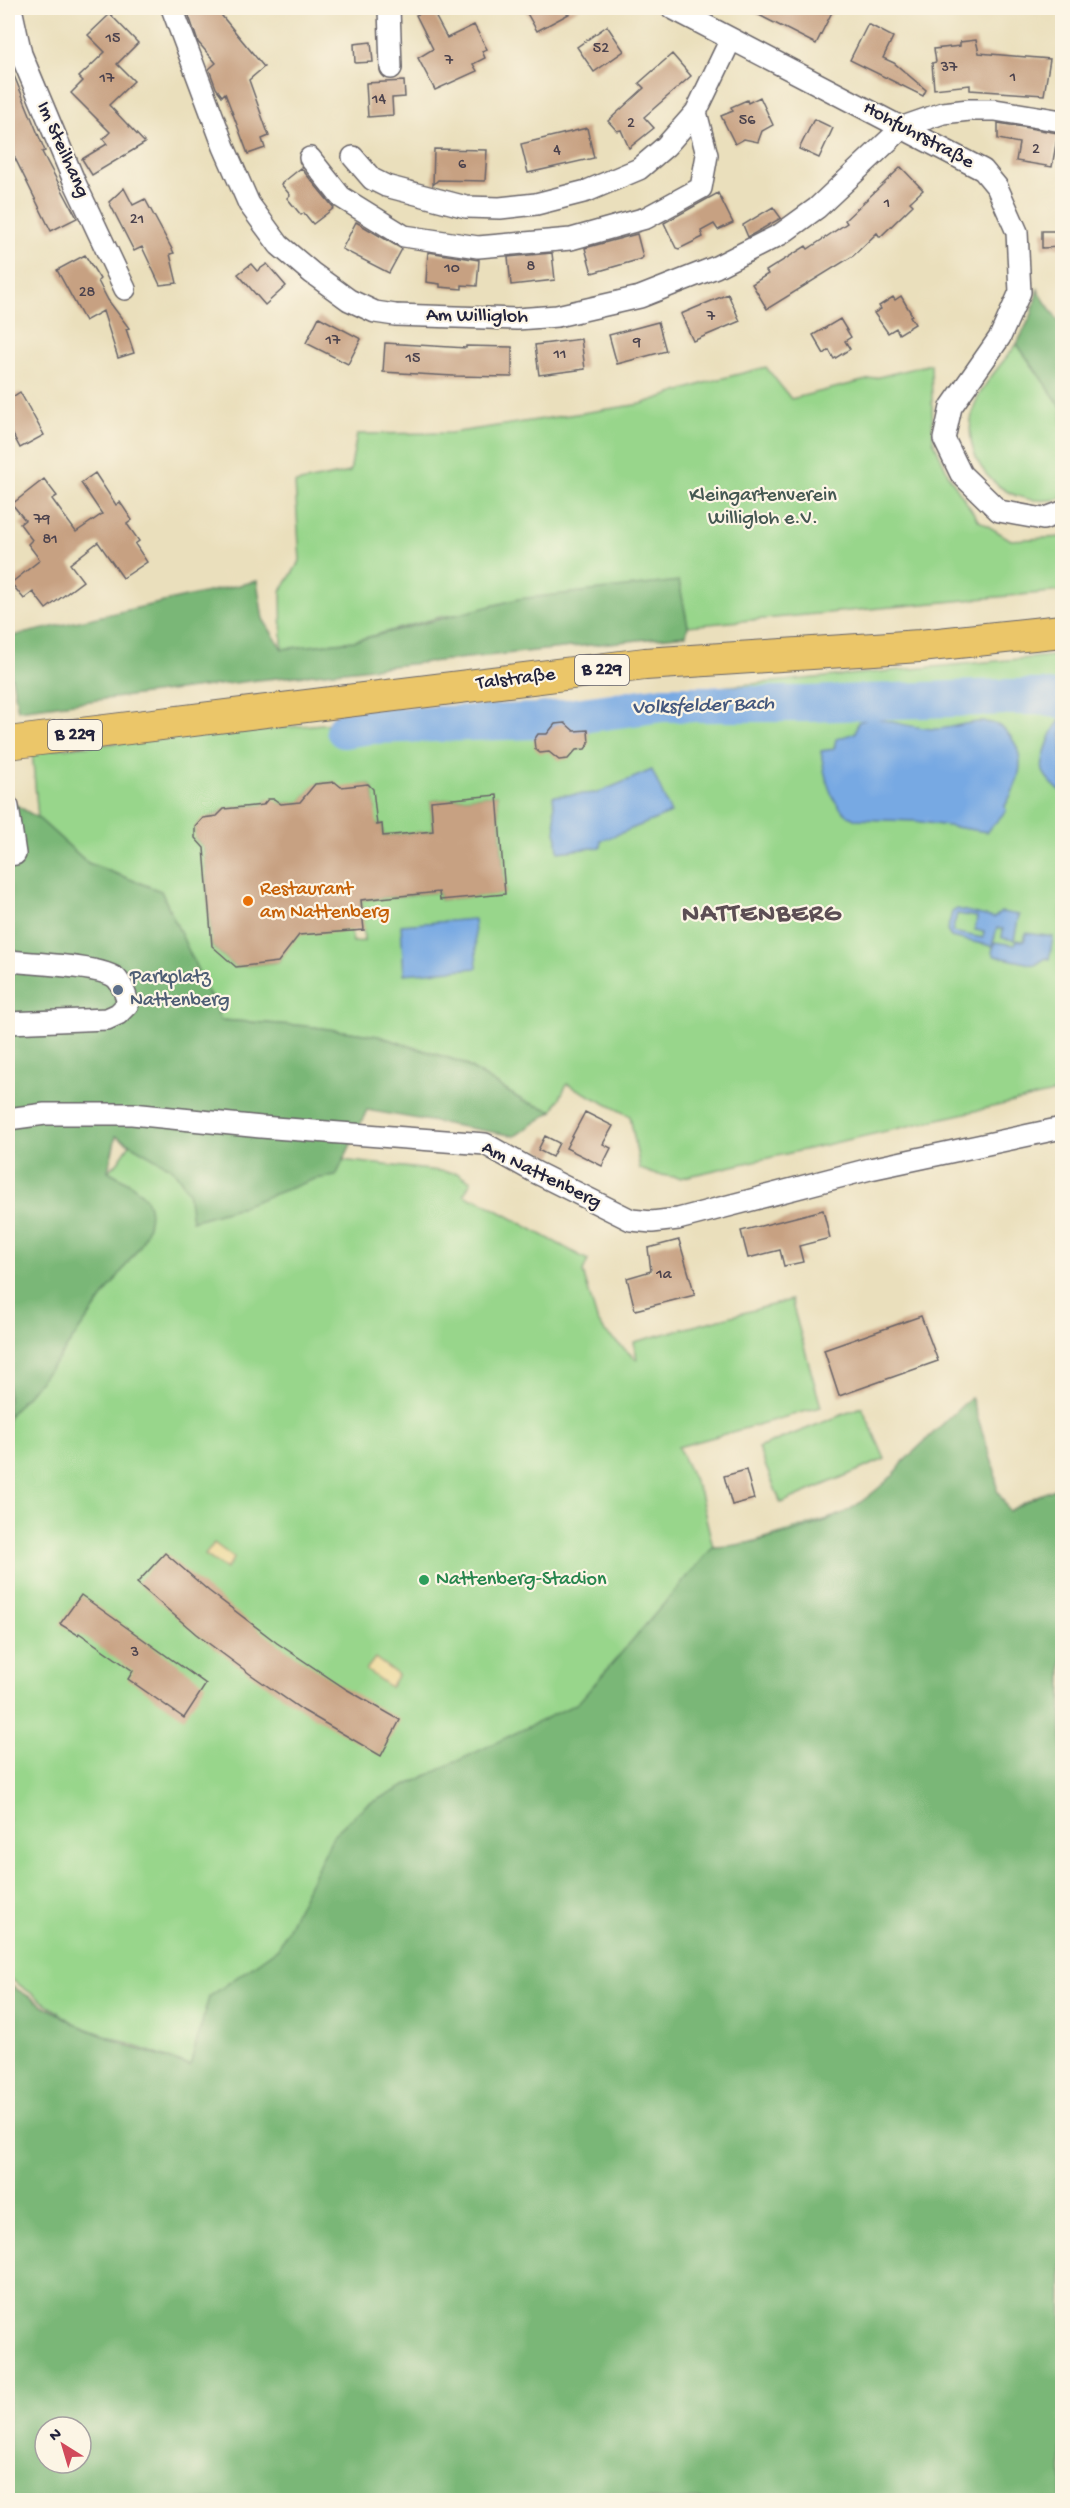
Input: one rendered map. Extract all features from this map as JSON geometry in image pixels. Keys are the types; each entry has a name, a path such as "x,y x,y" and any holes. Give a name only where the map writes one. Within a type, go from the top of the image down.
{"main road":[{"name":"Talstraße","path":"8,743 645,664 920,646 1062,631"}],"street":[{"name":"Im Steilhang","path":"11,8 21,54 75,183 124,289"},
{"name":"Am Willigloh","path":"172,8 224,147 249,204 279,245 349,300 375,312 426,317 517,319 557,316 640,297 716,267 781,234 817,208 903,127"},
{"path":"389,8 392,68"},
{"name":"Hohfuhrstraße","path":"672,8 983,170 996,187 1017,232 1020,292 1000,337 951,407 944,439 961,474 999,511 1044,519 1062,512"},
{"path":"353,157 372,179 419,196 466,207 500,208 536,204 587,191 639,169 666,146 696,112 731,39"},
{"path":"903,127 943,113 969,110 995,110 1062,122"},
{"path":"309,158 341,197 404,236 478,248 571,239 646,218 701,188 707,155 696,112"},
{"path":"8,807 15,854 8,855"},
{"path":"8,961 100,970 116,978 125,992 128,1004 118,1014 107,1018 8,1023"},
{"name":"Am Nattenberg","path":"8,1119 45,1114 132,1114 261,1127 486,1143 535,1172 631,1220 652,1222 678,1219 870,1169 1062,1128"}],"green space":[{"path":"1038,288 1039,293 1062,326 1062,408 1017,344 1032,314"},
{"path":"1017,344 1062,408 1062,498 1042,500 1023,498 1006,491 980,466 973,449 970,430 976,401 986,384"},
{"name":"Kleingartenverein Willigloh e.V.","path":"931,364 933,440 949,476 978,520 1011,540 1062,537 1062,591 688,626 679,582 440,617 354,641 282,649 281,591 300,561 295,483 350,472 357,434 451,433 641,404 708,382 766,367 791,399"},
{"path":"257,581 263,619 282,649 354,641 518,599 679,581 688,626 686,635 258,680 18,710 8,658 8,637"},
{"path":"1062,655 1062,1091 680,1178 654,1174 640,1169 630,1116 567,1084 553,1111 523,1101 461,1062 378,1036 307,1026 220,1020 161,891 88,863 38,818 32,751","holes":["335,782 341,799 360,785 369,784 373,789 375,810 335,828 382,824 383,836 433,831 431,801 497,795 505,893 440,900 439,892 361,900 364,941 353,942 349,920 297,935 278,962 236,967 212,946 204,848 195,838 195,828 206,818 224,809 264,805 268,799 279,804 300,802 316,784"]},
{"path":"8,800 38,818 88,863 161,891 221,1020 307,1026 378,1036 461,1062 523,1101 553,1111 515,1136 367,1110 336,1176 315,1179 237,1208 192,1221 188,1191 173,1169 116,1136 108,1171 132,1186 146,1200 149,1219 146,1231 140,1246 57,1361 8,1417"},
{"name":"Nattenberg-Stadion","path":"135,1137 457,1173 471,1181 464,1195 474,1200 475,1198 588,1260 583,1272 597,1320 605,1332 637,1360 634,1342 791,1300 821,1407 678,1447 700,1493 713,1547 735,1547 840,1515 190,2066 77,2025 8,1977 8,1303"},
{"path":"971,1397 995,1471 997,1490 1009,1511 1062,1486 1062,2500 8,2500 8,1984 77,2025 131,2047 190,2066 209,1997 278,1948 334,1834 366,1805 578,1703 713,1547 742,1544 777,1536 839,1515 874,1492"},
{"path":"862,1407 885,1459 781,1503 758,1448"}],"sand":[{"path":"214,1543 234,1558 226,1569 205,1555"},
{"path":"375,1658 398,1675 390,1687 366,1670"}],"water":[{"path":"866,716 931,729 980,722 1002,728 1016,746 1020,763 1017,781 1005,806 1006,811 987,832 915,821 854,819 846,814 839,807 830,790 821,751 834,749 836,739 855,733 858,722 865,720"},
{"path":"1062,719 1062,793 1046,777 1043,766 1045,751 1051,735"},
{"path":"652,770 671,813 601,841 601,847 558,852 553,796 597,793"},
{"path":"957,909 994,918 1001,912 1019,915 1014,940 1002,938 1003,929 997,928 992,946 951,937 947,931 952,912","holes":["957,914 977,917 975,930 984,931 983,938 952,932"]},
{"path":"474,919 477,968 404,974 401,925"},
{"path":"1026,933 1053,937 1049,959 1046,958 1035,965 995,956 992,952 995,942 1014,945 1016,940 1024,941"}],"building":[{"path":"195,8 232,8 222,16 264,67 249,80 269,136 262,139 265,148 248,154 225,93 222,96 216,88 209,69 216,63 198,42 188,13"},
{"path":"431,8 447,38 474,25 487,49 482,51 485,58 473,64 477,71 435,90 418,58 433,49 416,15"},
{"path":"524,8 580,8 537,31"},
{"path":"745,8 834,8 816,44"},
{"path":"110,14 138,43 117,64 134,81 109,105 145,143 92,175 82,159 107,144 103,139 110,132 71,93 83,81 79,77 105,52 88,35"},
{"path":"868,24 893,37 883,58 894,63 926,90 923,96 850,60"},
{"path":"607,26 624,51 594,72 577,47"},
{"path":"976,40 979,53 1050,59 1044,95 970,90 970,85 934,89 932,63 936,62 934,49 960,46 960,42"},
{"path":"371,42 373,62 355,63 354,44"},
{"path":"672,54 691,76 644,117 654,128 629,148 621,130 617,131 608,121 644,88 639,83"},
{"path":"8,61 45,151 42,152 77,218 51,231 8,144"},
{"path":"404,81 405,97 392,98 393,115 368,117 366,83"},
{"path":"760,97 773,125 762,131 758,142 744,139 735,144 721,116 733,111 731,107"},
{"path":"814,119 833,128 819,158 799,149"},
{"path":"998,123 1058,133 1052,167 1016,161 1019,143 998,139"},
{"path":"587,128 594,158 528,173 521,144"},
{"path":"434,149 487,150 485,181 438,180 433,185"},
{"path":"901,167 923,190 910,202 913,205 880,237 877,233 853,256 767,309 752,284 768,274 766,271 806,246 808,249 847,223 845,220"},
{"path":"301,168 334,208 313,224 304,213 301,215 287,198 290,195 281,184"},
{"path":"124,188 133,205 145,199 174,253 170,254 177,283 160,285 142,247 134,251 109,202"},
{"path":"718,193 733,223 718,230 714,224 701,231 703,237 679,249 676,248 664,223"},
{"path":"773,207 781,218 748,237 743,225"},
{"path":"356,222 402,249 389,273 342,249"},
{"path":"1042,231 1062,231 1062,247 1042,248"},
{"path":"637,234 643,257 641,259 592,273 585,248"},
{"path":"428,252 479,260 477,286 462,285 462,289 440,287 440,284 426,282"},
{"path":"552,253 555,280 511,285 508,257"},
{"path":"85,255 100,279 98,281 108,300 129,328 126,329 134,353 118,358 103,311 85,321 57,270"},
{"path":"251,264 257,271 267,264 286,286 265,305 238,274"},
{"path":"728,294 740,321 693,341 681,314"},
{"path":"901,296 915,324 899,334 896,328 888,333 874,313 881,309 879,306 893,297 895,300"},
{"path":"319,317 361,339 348,364 306,343"},
{"path":"840,319 851,337 845,341 850,349 834,359 829,350 824,354 813,335"},
{"path":"658,322 666,351 617,364 609,335"},
{"path":"581,339 585,369 539,375 535,345"},
{"path":"385,343 466,348 466,346 512,347 512,377 383,372"},
{"path":"20,392 44,435 20,448 8,425 8,400"},
{"path":"95,473 116,505 120,502 132,520 127,524 139,541 135,544 147,562 123,578 98,542 70,564 83,581 46,609 33,592 24,599 11,583 40,560 28,544 32,540 20,524 25,520 12,504 44,479 57,496 52,499 76,532 102,514 81,483"},
{"path":"565,723 574,731 588,730 589,744 585,749 576,750 568,759 559,760 549,752 540,753 535,749 534,740 538,734 547,734 555,724"},
{"path":"335,782 341,787 368,784 373,789 377,825 382,824 383,836 433,831 431,801 497,795 505,894 440,900 439,892 361,900 364,930 299,935 278,962 236,967 212,946 204,848 195,838 195,827 203,818 217,816 224,809 263,805 268,799 274,799 281,804 300,802 315,784"},
{"path":"585,1112 613,1126 603,1144 611,1148 602,1166 566,1148"},
{"path":"545,1136 559,1143 552,1157 538,1150"},
{"path":"823,1210 830,1238 799,1246 803,1262 784,1266 780,1250 748,1258 741,1231"},
{"path":"679,1240 695,1295 635,1310 627,1278 651,1271 648,1248"},
{"path":"921,1316 938,1361 839,1396 824,1350"},
{"path":"746,1470 754,1499 732,1505 724,1476"},
{"path":"165,1553 209,1591 277,1643 346,1689 400,1720 381,1756 304,1711 250,1674 196,1634 137,1583"},
{"path":"81,1595 206,1684 184,1718 128,1679 133,1671 79,1633 78,1635 60,1624"}],"waterway":[{"name":"Volksfelder Bach","path":"344,730 370,726 538,721 663,704 808,704 1008,697 1042,697 1062,701"}],"place":[{"name":"Restaurant am Nattenberg","path":"248,901"},
{"name":"Parkplatz Nattenberg","path":"118,990"},
{"name":"Nattenberg-Stadion","path":"424,1580"}],"district":[{"name":"NATTENBERG","path":"762,915"}]}
